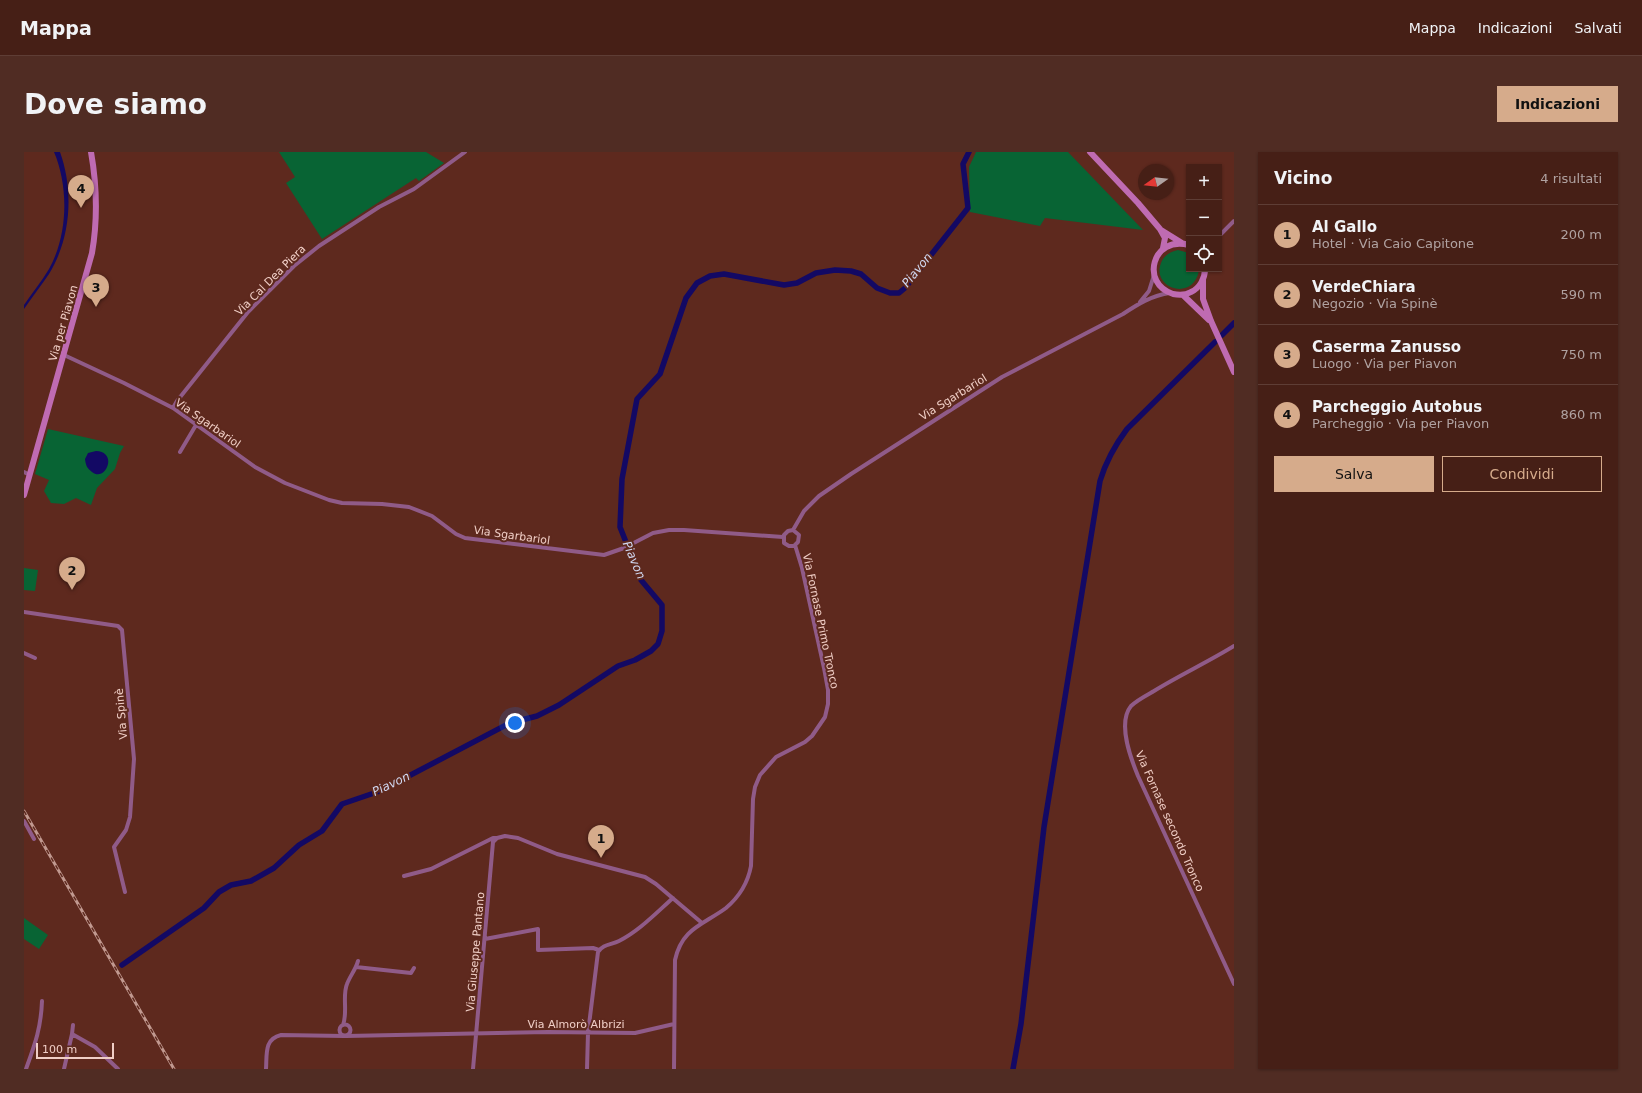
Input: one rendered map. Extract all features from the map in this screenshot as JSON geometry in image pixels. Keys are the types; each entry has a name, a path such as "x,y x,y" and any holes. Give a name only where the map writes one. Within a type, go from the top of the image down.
{"main road":[{"name":"Via per Piavon","path":"24,495 27,474 64,355 91,259 95,234 96,190 91,152"},
{"path":"1090,152 1138,203 1160,229 1165,238 1163,248 1155,261 1154,275 1157,283 1169,293 1183,294 1195,289 1203,280"},
{"path":"1160,229 1182,243"},
{"path":"1163,248 1176,243 1186,244"},
{"path":"1204,272 1202,299 1234,372"},
{"path":"1183,294 1211,321"}],"street":[{"name":"Via Cal Dea Piera","path":"173,408 248,312 294,266 336,234 379,207 414,189 465,152"},
{"path":"1222,232 1234,221"},
{"name":"Via Sgarbariol","path":"1140,302 1149,291 1154,275"},
{"name":"Via Sgarbariol","path":"64,355 173,408 255,467 274,478 329,500 348,504 382,504 409,507 432,516 456,534 465,538 597,555 613,553 652,532 669,530 783,537 786,532 792,530 804,512 819,496 996,381 1123,314 1140,302 1156,295 1169,293"},
{"path":"180,452 196,425"},
{"path":"783,537 786,545 795,545 799,538 796,532 792,530"},
{"name":"Via Fornase Primo Tronco","path":"674,1069 675,960 677,950 684,937 702,922 726,908 744,886 749,876 751,866 753,799 755,787 760,776 776,757 805,742 812,736 825,717 828,704 828,690 802,568 795,545"},
{"name":"Via Spinè","path":"24,612 118,626 122,630 134,759 130,817 126,830 114,847 125,892"},
{"name":"Via Fornase secondo Tronco","path":"1234,646 1182,673 1131,706 1127,716 1125,731 1128,749 1138,776 1234,984"},
{"path":"24,653 35,658"},
{"path":"24,821 34,839"},
{"path":"404,876 431,870 491,838 505,836 518,838 557,854 637,874 656,884 702,922"},
{"name":"Via Giuseppe Pantano","path":"473,1069 493,842 497,838"},
{"path":"587,1069 588,1033 597,955 599,950 604,945 619,941 633,932 673,898"},
{"path":"485,939 538,929 538,950 593,948 599,950"},
{"path":"332,1035 340,1031 340,1027 343,1025 345,1017 347,984 358,960"},
{"path":"356,967 411,973 414,968"},
{"path":"26,1069 36,1045 41,1018 42,1001"},
{"path":"340,1031 345,1036 350,1032 345,1017"},
{"name":"Via Almorò Albrizi","path":"266,1069 268,1042 274,1037 281,1035 345,1036 548,1032 635,1033 674,1024"},
{"path":"64,1069 73,1025"},
{"path":"343,1025 356,1034 361,1035"},
{"path":"72,1034 95,1047 118,1069"}],"green space":[{"path":"279,152 426,152 444,163 419,181 416,178 322,239 286,183 295,177"},
{"path":"976,152 1068,152 1143,230 1045,218 1040,226 970,212 969,167"},
{"path":"1178,250 1186,252 1186,272 1198,272 1196,280 1190,286 1182,289 1174,288 1167,285 1162,280 1160,272 1161,263 1170,253"},
{"path":"48,429 124,446 115,469 97,488 91,505 76,498 64,504 51,503 44,491 49,480 35,474"},
{"path":"24,568 38,570 35,591 24,590"},
{"path":"24,918 48,935 39,949 24,939"}],"shaded area":[{"path":"54,152 60,152 67,182 68,214 66,230 62,245 49,274 24,309 24,305 49,269 60,241 63,226 64,195 59,166"},
{"path":"96,451 107,456 108,466 101,474 92,472 86,465 85,459 88,453"}],"waterway":[{"name":"Piavon","path":"122,965 204,908 219,892 231,885 251,881 274,868 299,845 322,831 342,804 380,791 510,723 537,716 559,705 618,666 635,660 651,651 658,644 662,631 662,605 641,580 620,527 622,479 637,399 660,374 686,298 697,283 710,276 724,274 784,285 797,283 816,273 835,270 851,271 861,274 877,288 890,293 899,293 905,288 968,208 963,164 969,152"},
{"path":"1222,335 1234,323"},
{"path":"1013,1069 1021,1024 1044,827 1100,481 1111,454 1127,429 1215,342"}],"railway":[{"path":"24,811 174,1069"}],"place":[{"name":"Parcheggio Autobus","path":"81,208"},
{"name":"Caserma Zanusso","path":"96,307"},
{"name":"VerdeChiara","path":"72,590"},
{"name":"Al Gallo","path":"601,858"}]}
